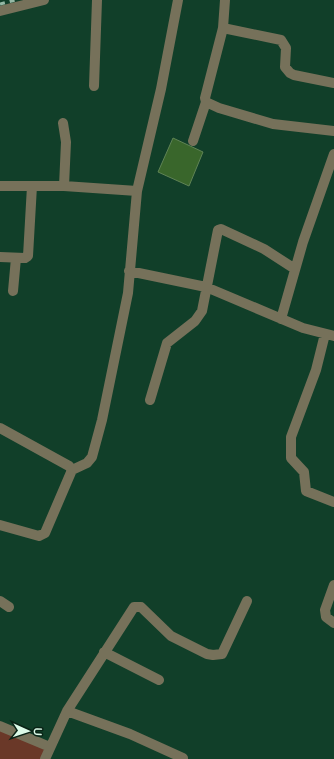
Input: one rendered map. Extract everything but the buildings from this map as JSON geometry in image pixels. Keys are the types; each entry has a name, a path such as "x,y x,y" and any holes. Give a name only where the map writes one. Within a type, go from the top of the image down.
{"street":[{"path":"0,11 44,0"},
{"path":"94,86 97,0"},
{"path":"0,525 39,536 45,533 72,470 87,463 92,457 102,420 128,293 137,191 178,0"},
{"path":"193,141 206,102 205,98 223,28 225,0"},
{"path":"223,28 281,40 286,48 285,67 290,73 334,83"},
{"path":"206,102 219,108 273,124 334,131"},
{"path":"64,122 66,142 64,186"},
{"path":"281,319 295,269 334,154"},
{"path":"0,186 64,186 137,191"},
{"path":"0,257 25,258 30,252 32,186"},
{"path":"150,400 165,347 170,340 199,316 216,233 221,229 264,249 295,269"},
{"path":"13,291 16,258"},
{"path":"129,271 206,287 303,328 330,335 291,437 290,449 291,458 304,472 306,491 334,502"},
{"path":"0,428 69,466 72,470"},
{"path":"334,585 326,610 326,617 334,623"},
{"path":"0,601 9,607"},
{"path":"45,759 67,711 134,607 141,607 171,636 207,654 219,655 222,654 247,601"},
{"path":"104,652 159,680"},
{"path":"67,711 130,734 183,758"},
{"path":"0,726 50,747"}],"shaded area":[{"path":"0,729 54,749 48,759 0,759"}],"railway":[{"path":"0,4 16,0"}]}
